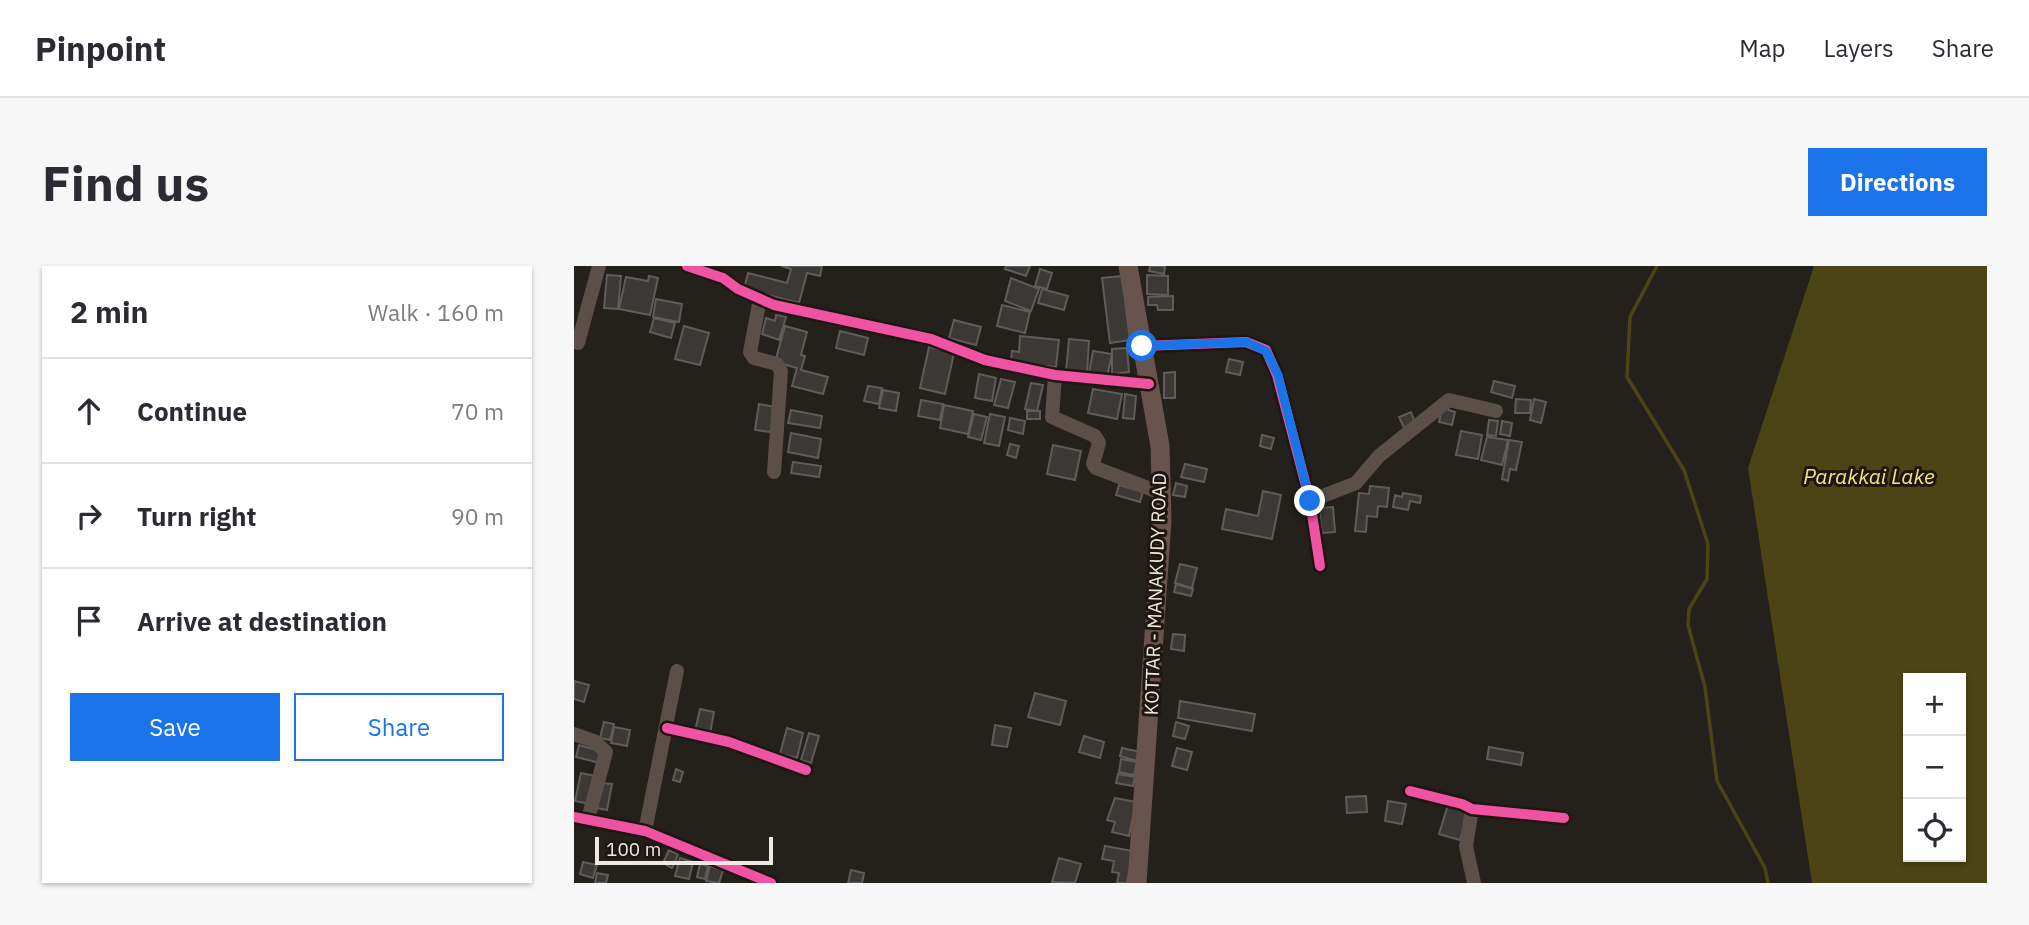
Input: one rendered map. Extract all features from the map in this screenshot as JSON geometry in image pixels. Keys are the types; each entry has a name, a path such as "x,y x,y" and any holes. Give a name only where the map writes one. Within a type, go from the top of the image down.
{"main road":[{"name":"KOTTAR - MANAKUDY ROAD","path":"1128,266 1160,446 1161,493 1156,639 1137,883"}],"street":[{"path":"578,343 599,266"},
{"path":"687,266 723,278 760,299 931,339 985,360 1055,375 1149,384"},
{"path":"760,299 750,352 754,358 777,364 781,371 774,472"},
{"path":"1142,346 1246,342 1266,351 1278,375 1310,501 1320,566"},
{"path":"1055,375 1052,417 1095,436 1098,443 1093,464 1096,468 1161,493"},
{"path":"1310,501 1356,483 1379,456 1449,400 1496,411"},
{"path":"645,831 677,671"},
{"path":"667,729 729,742 806,770"},
{"path":"574,734 594,741 606,752 581,818 645,831 771,883"},
{"path":"1410,792 1462,804 1472,809 1564,818"},
{"path":"1472,809 1466,846 1474,883"}],"water":[{"name":"Parakkai Lake","path":"1814,266 1987,266 1987,883 1812,883 1748,468"}],"building":[{"path":"781,266 822,266 820,276 807,273 799,303 744,289 748,273 787,283 791,269"},
{"path":"1006,266 1030,266 1026,276 1005,269"},
{"path":"1150,266 1165,266 1164,274 1149,271"},
{"path":"1040,269 1052,273 1047,289 1035,286"},
{"path":"607,275 621,276 618,309 604,308"},
{"path":"1147,275 1168,276 1168,295 1147,294"},
{"path":"649,276 658,278 650,315 619,309 626,277 648,281"},
{"path":"1122,276 1130,340 1110,343 1102,278"},
{"path":"1011,278 1039,289 1031,311 1005,301"},
{"path":"1042,289 1068,296 1064,310 1038,303"},
{"path":"1173,296 1173,310 1158,310 1157,305 1148,305 1148,297"},
{"path":"656,299 682,304 679,322 653,317"},
{"path":"1002,305 1030,312 1025,333 997,326"},
{"path":"776,315 786,317 779,340 762,334 766,318 775,321"},
{"path":"654,318 675,323 671,338 650,332"},
{"path":"954,320 981,327 976,345 949,338"},
{"path":"684,326 709,333 700,365 675,359"},
{"path":"785,326 807,332 801,355 805,356 801,370 828,377 823,394 792,386 797,368 775,362"},
{"path":"840,331 868,338 864,355 836,348"},
{"path":"1020,336 1059,340 1056,367 1011,362 1012,351 1019,352"},
{"path":"1069,339 1089,341 1087,373 1066,371"},
{"path":"929,347 954,353 945,394 920,388"},
{"path":"1127,348 1129,372 1112,374 1112,349"},
{"path":"1093,351 1112,354 1107,377 1089,373"},
{"path":"1229,359 1243,362 1240,375 1226,372"},
{"path":"1175,372 1175,398 1164,398 1164,373"},
{"path":"979,374 996,378 992,401 975,398"},
{"path":"1001,379 1015,382 1008,408 994,405"},
{"path":"1494,381 1515,386 1512,398 1491,392"},
{"path":"1031,383 1043,385 1037,411 1025,409"},
{"path":"868,386 882,388 879,404 864,401"},
{"path":"1093,389 1122,394 1117,419 1088,413"},
{"path":"883,390 899,393 896,411 879,408"},
{"path":"1125,394 1136,396 1134,419 1123,418"},
{"path":"1516,399 1531,400 1530,413 1515,413"},
{"path":"1534,399 1546,402 1541,423 1530,420"},
{"path":"921,400 943,404 940,420 918,416"},
{"path":"759,404 775,407 771,432 755,430"},
{"path":"944,405 973,411 968,434 940,428"},
{"path":"1442,408 1455,412 1452,425 1439,422"},
{"path":"791,410 822,416 820,428 788,423"},
{"path":"1027,411 1040,411 1040,419 1027,419"},
{"path":"1411,412 1417,427 1406,432 1399,417"},
{"path":"974,414 987,417 981,440 968,437"},
{"path":"990,414 1005,417 999,446 984,443"},
{"path":"1010,418 1025,421 1023,434 1008,430"},
{"path":"1489,420 1498,421 1496,436 1487,435"},
{"path":"1502,421 1512,423 1510,436 1500,434"},
{"path":"1461,431 1482,435 1478,459 1456,455"},
{"path":"791,433 821,439 818,458 788,452"},
{"path":"1262,435 1274,438 1271,449 1260,446"},
{"path":"1487,437 1508,440 1502,465 1481,460"},
{"path":"1509,440 1522,442 1516,470 1510,469 1508,481 1502,479"},
{"path":"1010,444 1019,446 1016,458 1007,455"},
{"path":"1053,445 1081,451 1075,480 1047,474"},
{"path":"793,462 821,466 819,477 791,473"},
{"path":"1185,464 1207,469 1204,482 1181,477"},
{"path":"1176,483 1187,486 1185,497 1173,495"},
{"path":"1119,485 1143,492 1140,502 1116,495"},
{"path":"1370,486 1389,488 1387,507 1378,506 1377,517 1367,516 1366,532 1355,531 1359,493 1369,494"},
{"path":"1263,491 1281,495 1272,539 1222,529 1226,509 1258,516"},
{"path":"1403,493 1421,496 1420,503 1410,501 1408,510 1393,507 1395,495 1402,497"},
{"path":"1333,507 1335,532 1322,533 1319,508"},
{"path":"1180,564 1197,568 1192,588 1175,583"},
{"path":"1176,584 1193,589 1191,596 1174,592"},
{"path":"1173,634 1185,635 1184,651 1171,649"},
{"path":"574,681 589,685 584,702 574,699"},
{"path":"1035,693 1066,701 1060,725 1028,717"},
{"path":"1180,701 1255,714 1252,731 1178,718"},
{"path":"700,709 714,712 710,734 695,731"},
{"path":"604,722 614,724 610,740 600,738"},
{"path":"1176,722 1189,726 1185,739 1173,736"},
{"path":"995,725 1011,728 1007,747 992,745"},
{"path":"614,727 630,730 627,746 611,743"},
{"path":"787,728 803,733 797,758 780,754"},
{"path":"809,733 819,736 811,763 801,760"},
{"path":"1084,736 1104,742 1100,758 1079,752"},
{"path":"579,745 603,752 600,763 576,757"},
{"path":"1489,747 1523,753 1521,765 1487,759"},
{"path":"1122,748 1140,752 1137,761 1120,756"},
{"path":"1177,748 1192,752 1187,770 1172,766"},
{"path":"1121,759 1137,762 1134,775 1119,772"},
{"path":"676,769 683,772 680,782 673,780"},
{"path":"581,773 595,776 589,804 575,801"},
{"path":"1118,774 1135,777 1133,786 1116,783"},
{"path":"602,783 612,784 607,810 597,808"},
{"path":"1366,796 1367,812 1347,813 1346,797"},
{"path":"1115,798 1136,802 1129,836 1112,832 1115,822 1107,820"},
{"path":"1388,801 1406,804 1402,824 1385,821"},
{"path":"1448,805 1468,810 1460,840 1439,834"},
{"path":"1105,846 1133,851 1127,883 1117,883 1119,873 1112,872 1114,861 1102,859"},
{"path":"669,850 678,855 672,868 663,863"},
{"path":"680,858 693,862 689,879 675,876"},
{"path":"1059,858 1081,864 1075,883 1052,882"},
{"path":"583,862 597,865 593,878 580,874"},
{"path":"700,864 708,866 705,879 697,877"},
{"path":"710,866 723,870 719,883 706,881"},
{"path":"851,870 864,873 862,883 848,883"},
{"path":"597,873 608,875 606,883 595,883"}],"waterway":[{"path":"1657,266 1630,317 1627,377 1684,470 1708,544 1707,579 1689,609 1688,625 1705,687 1717,781 1765,868 1768,883"}],"cycle path":[{"path":"687,266 723,278 738,289 774,305 931,339 985,360 1055,375 1149,384"},
{"path":"1142,346 1246,342 1266,350 1277,375 1310,501 1320,566"},
{"path":"667,728 729,742 806,770"},
{"path":"1410,791 1472,809 1564,818"},
{"path":"574,817 645,831 771,883"}],"route":[{"path":"1142,346 1246,342 1262,347 1273,362 1278,375 1310,501"}]}
